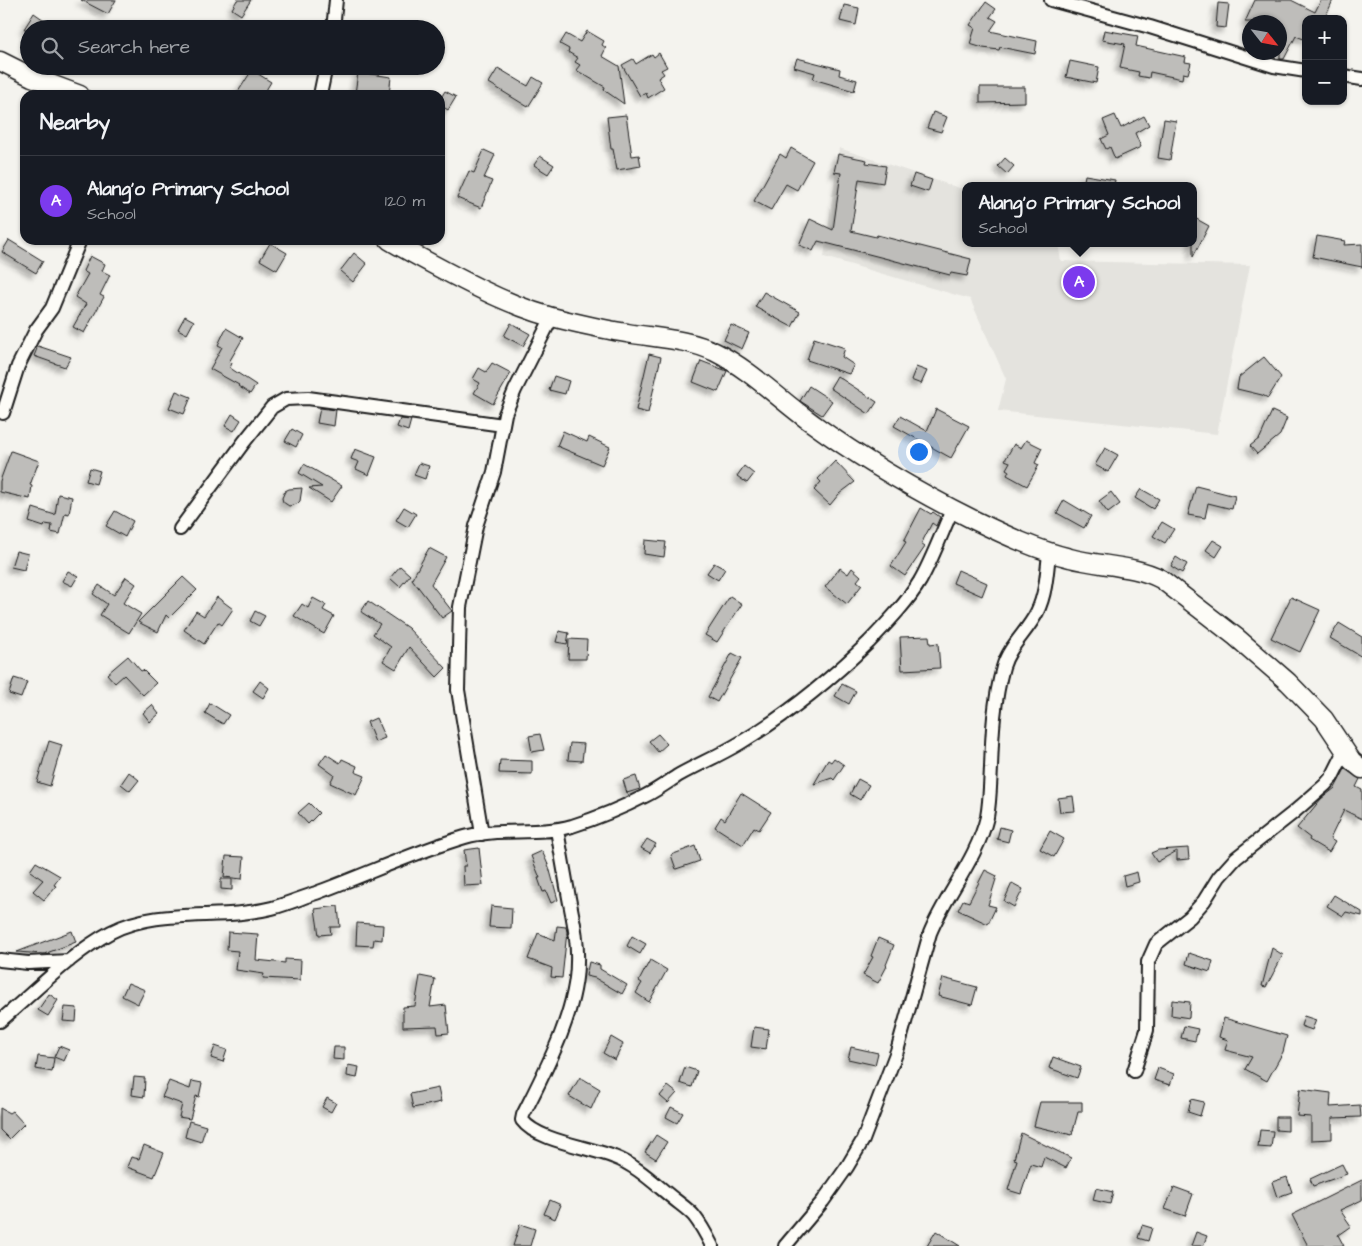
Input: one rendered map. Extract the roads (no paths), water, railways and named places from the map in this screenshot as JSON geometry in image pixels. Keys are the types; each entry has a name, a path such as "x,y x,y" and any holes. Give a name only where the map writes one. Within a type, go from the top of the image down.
{"street":[{"path":"333,20 336,0"},
{"path":"1052,0 1150,27 1274,66 1302,70"},
{"path":"0,61 20,70"},
{"path":"30,75 67,90"},
{"path":"321,90 324,75"},
{"path":"1347,77 1362,79"},
{"path":"3,413 18,366 33,337 52,308 78,245"},
{"path":"398,245 467,283 552,317 626,333 672,339 715,352 748,373 810,422 852,451 888,473 975,520 1049,553 1150,574 1161,580 1236,638 1288,682 1324,719 1352,762 1362,769"},
{"path":"482,834 458,690 460,607 476,526 494,472 504,414 552,317"},
{"path":"180,529 272,407 286,399 308,398 503,425"},
{"path":"0,1021 69,961 110,932 135,922 203,915 235,915 273,908 342,884 434,846 482,834 557,830 610,813 648,795 678,776 738,744 803,701 835,674 887,624 906,602 930,561 953,508"},
{"path":"785,1246 823,1201 848,1167 863,1140 897,1051 930,933 937,916 968,863 986,820 990,798 994,716 1000,678 1005,661 1037,612 1044,590 1049,553"},
{"path":"1134,1071 1147,1030 1148,962 1156,944 1190,917 1236,858 1325,785 1332,777 1345,751"},
{"path":"557,830 575,931 578,963 572,996 557,1045 523,1114 522,1120 534,1130 552,1138 615,1157 633,1168 693,1214 705,1231 712,1246"},
{"path":"0,960 28,963 69,961"}],"place":[{"name":"Alang'o Primary School","path":"1079,282"}]}
